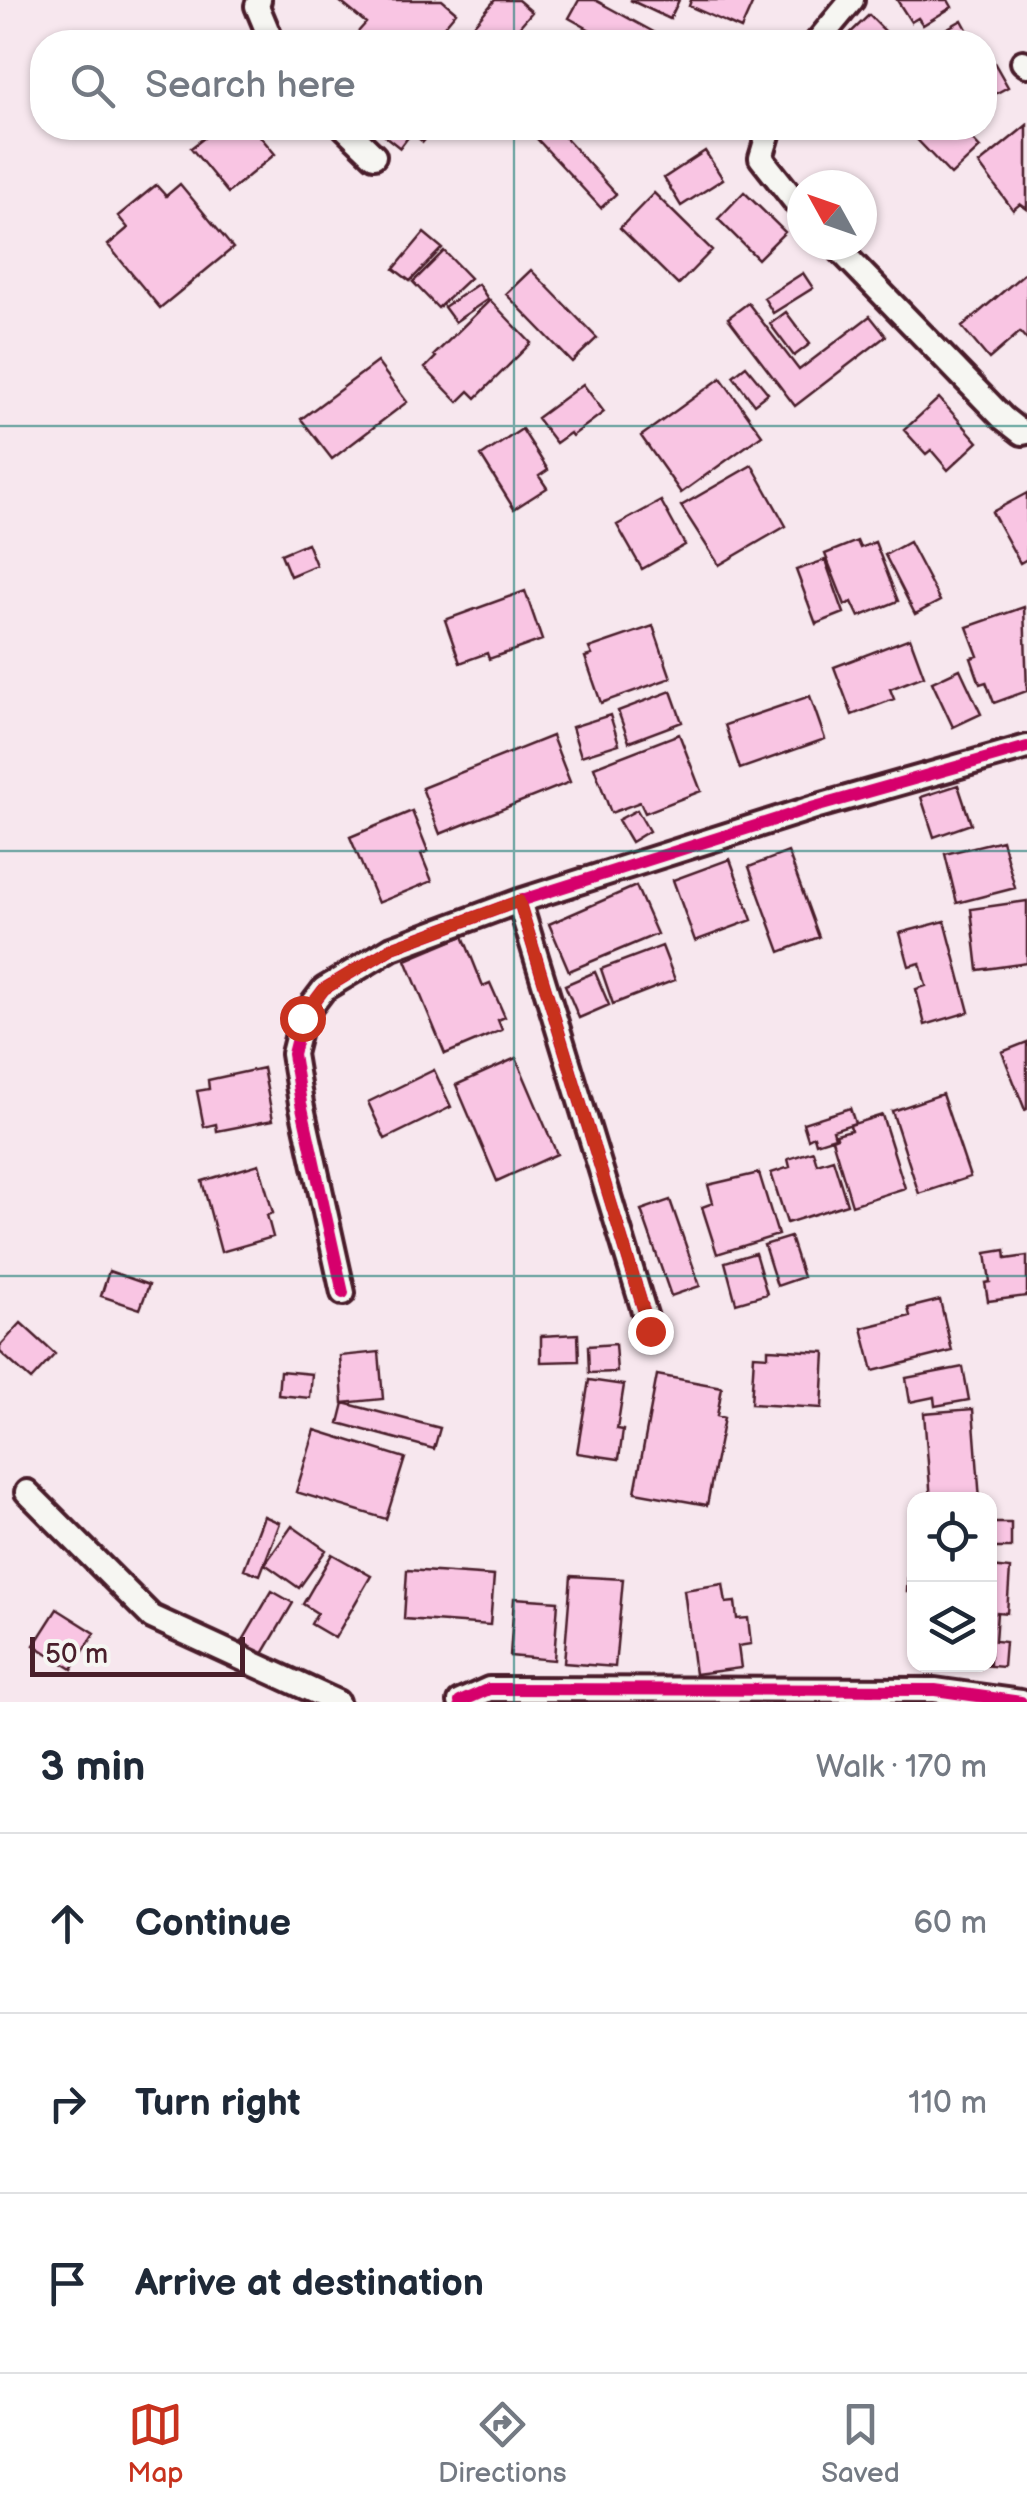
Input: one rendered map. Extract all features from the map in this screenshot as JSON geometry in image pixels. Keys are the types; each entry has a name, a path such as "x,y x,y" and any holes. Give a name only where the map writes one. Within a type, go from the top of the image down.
{"street":[{"path":"259,0 257,6 267,30"},
{"path":"827,30 852,0"},
{"path":"358,140 374,156"},
{"path":"766,140 761,158 787,191"},
{"path":"850,260 1003,418 1022,433 1027,432"},
{"path":"343,1293 300,1103 293,1054 302,1018 324,989 392,948 519,901 815,807 1027,747"},
{"path":"519,901 650,1331"},
{"path":"28,1492 152,1617 337,1702"},
{"path":"460,1702 489,1690 838,1689 935,1690 1021,1702"}],"building":[{"path":"338,0 442,0 456,12 441,30 360,30 366,23"},
{"path":"495,0 518,0 532,12 516,30 469,30"},
{"path":"579,0 595,0 650,30 590,30 569,18"},
{"path":"630,0 679,0 670,19"},
{"path":"691,0 754,0 741,29 689,6"},
{"path":"897,0 948,0 952,7 923,25 918,18 911,22"},
{"path":"869,15 884,30 853,30"},
{"path":"962,20 967,30 944,30"},
{"path":"997,68 1008,87 997,93"},
{"path":"1027,125 1027,209 1020,204 1013,210 979,164"},
{"path":"201,140 263,140 275,154 228,193 191,148"},
{"path":"390,140 406,140 400,148"},
{"path":"538,140 567,140 616,194 601,208"},
{"path":"917,140 972,140 980,148 951,175"},
{"path":"705,151 723,179 681,206 664,178"},
{"path":"180,184 233,248 160,308 108,245 128,228 118,216 156,185 166,196"},
{"path":"744,192 785,232 758,259 718,219"},
{"path":"654,193 712,250 678,285 620,228"},
{"path":"424,233 442,248 410,281 394,269"},
{"path":"444,251 470,278 438,308 413,282"},
{"path":"531,270 597,338 572,362 506,294"},
{"path":"1027,271 1027,340 1020,332 989,359 962,327"},
{"path":"803,273 813,288 773,313 764,298"},
{"path":"478,284 488,299 455,322 444,307"},
{"path":"490,300 531,343 476,398 469,391 458,402 425,368"},
{"path":"748,303 799,370 870,316 886,336 795,406 728,318"},
{"path":"786,312 810,344 794,356 770,324"},
{"path":"377,362 407,402 332,459 301,419"},
{"path":"746,366 768,393 754,404 733,376"},
{"path":"721,378 762,435 681,493 641,436"},
{"path":"583,384 604,412 556,443 537,418"},
{"path":"939,398 978,442 948,470 931,450 926,454 904,430"},
{"path":"522,429 548,470 539,476 547,488 514,509 481,456"},
{"path":"752,465 786,526 719,565 681,506"},
{"path":"1027,493 1027,559 1020,563 992,512"},
{"path":"661,501 685,545 642,569 617,525"},
{"path":"857,541 860,548 875,542 898,601 859,617 852,602 845,605 825,554"},
{"path":"909,542 940,601 915,614 885,555"},
{"path":"307,543 316,565 290,576 281,554"},
{"path":"825,560 844,613 816,624 796,570"},
{"path":"525,591 542,640 489,659 487,653 460,663 445,620"},
{"path":"1024,607 1027,691 994,703 986,682 980,684 971,658 978,656 967,627"},
{"path":"653,626 671,678 601,703 585,657 592,655 589,648"},
{"path":"910,638 924,676 890,689 894,699 852,715 834,667"},
{"path":"960,669 981,714 953,727 932,682"},
{"path":"671,691 682,722 629,742 618,711"},
{"path":"810,696 825,739 740,769 725,725"},
{"path":"610,715 619,744 581,756 572,727"},
{"path":"679,734 701,791 645,813 640,802 611,813 594,767"},
{"path":"552,736 570,782 440,834 422,788"},
{"path":"958,785 971,824 934,837 921,797"},
{"path":"637,810 649,831 631,842 618,820"},
{"path":"412,811 428,851 421,854 432,881 378,903 350,837"},
{"path":"1002,840 1015,888 957,903 945,854"},
{"path":"788,852 819,937 780,952 749,867"},
{"path":"730,859 752,920 695,941 673,880"},
{"path":"636,886 657,934 569,971 549,924"},
{"path":"1027,901 1027,963 978,970 971,909"},
{"path":"945,921 969,1012 925,1025 916,989 926,986 920,963 909,966 900,933"},
{"path":"463,936 483,986 490,983 505,1017 498,1020 502,1030 445,1054 406,960"},
{"path":"662,946 675,980 613,1004 601,969"},
{"path":"595,972 609,1005 579,1018 565,985"},
{"path":"1027,1042 1027,1109 1025,1110 1002,1052"},
{"path":"516,1058 557,1154 497,1181 456,1085"},
{"path":"263,1068 273,1120 217,1131 216,1124 204,1127 197,1091 209,1089 208,1080"},
{"path":"434,1070 451,1107 385,1139 368,1102"},
{"path":"942,1094 970,1177 919,1194 892,1111"},
{"path":"850,1108 855,1123 833,1130 835,1137 816,1143 814,1136 808,1139 803,1123"},
{"path":"882,1115 905,1188 852,1205 832,1139 851,1130 850,1125"},
{"path":"813,1151 817,1164 833,1159 847,1204 787,1223 771,1173 790,1167 788,1159"},
{"path":"259,1164 273,1213 267,1215 273,1237 221,1252 202,1181"},
{"path":"759,1173 778,1235 717,1254 702,1207 713,1203 708,1185"},
{"path":"670,1200 700,1286 671,1296 641,1210"},
{"path":"790,1237 803,1277 777,1286 764,1245"},
{"path":"1005,1250 1006,1259 1027,1256 1027,1296 988,1301 986,1253"},
{"path":"755,1253 767,1294 736,1303 725,1262"},
{"path":"109,1271 149,1285 140,1309 101,1296"},
{"path":"940,1300 952,1351 873,1371 862,1328 910,1316 908,1308"},
{"path":"21,1323 55,1354 31,1380 0,1352 0,1346"},
{"path":"578,1334 579,1361 541,1362 541,1336"},
{"path":"615,1344 617,1372 589,1373 588,1346"},
{"path":"768,1349 825,1352 822,1408 751,1404 754,1355 768,1356"},
{"path":"379,1352 383,1399 343,1403 340,1356"},
{"path":"963,1367 969,1400 935,1406 934,1397 910,1402 906,1378"},
{"path":"280,1371 312,1374 310,1398 278,1395"},
{"path":"657,1375 722,1387 717,1416 724,1418 707,1505 635,1492"},
{"path":"589,1380 624,1385 617,1429 623,1430 619,1459 577,1453"},
{"path":"344,1403 440,1428 434,1449 339,1423"},
{"path":"973,1409 979,1492 930,1492 924,1413"},
{"path":"315,1430 405,1458 386,1519 296,1492"},
{"path":"264,1516 280,1523 260,1575 244,1569"},
{"path":"997,1523 1011,1523 1011,1548 997,1548"},
{"path":"292,1526 326,1550 299,1588 265,1564"},
{"path":"332,1554 371,1576 335,1638 311,1624 317,1613 303,1604"},
{"path":"997,1568 1010,1569 1007,1613 997,1612"},
{"path":"407,1570 494,1576 490,1625 404,1619"},
{"path":"571,1576 623,1579 615,1667 564,1663"},
{"path":"723,1584 726,1603 735,1602 737,1619 748,1618 751,1644 738,1646 741,1668 695,1674 684,1590"},
{"path":"272,1591 293,1603 263,1654 242,1642"},
{"path":"514,1598 558,1601 554,1660 510,1656"},
{"path":"57,1609 95,1633 72,1669 34,1645"},
{"path":"997,1641 1005,1642 1003,1667 997,1666"}],"cycle path":[{"path":"343,1293 293,1054 302,1018 324,989 392,948 519,901 815,807 1027,747"},
{"path":"519,901 650,1331"},
{"path":"460,1702 489,1689 935,1690 1021,1702"}],"route":[{"path":"302,1018 324,989 392,948 519,901 650,1331"}]}
